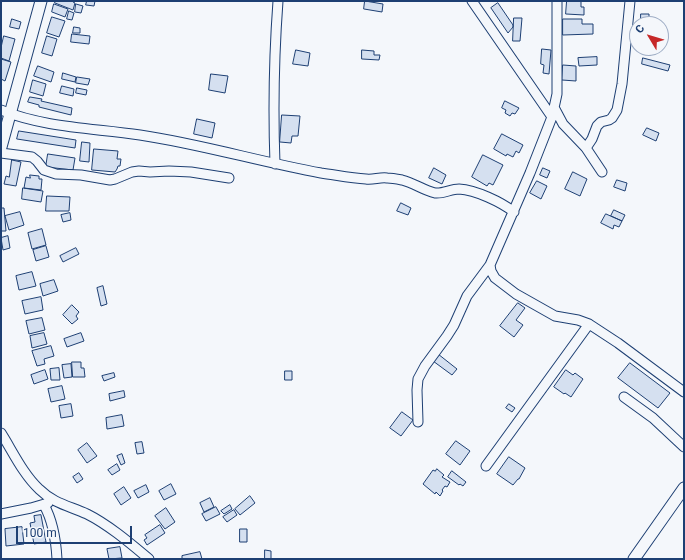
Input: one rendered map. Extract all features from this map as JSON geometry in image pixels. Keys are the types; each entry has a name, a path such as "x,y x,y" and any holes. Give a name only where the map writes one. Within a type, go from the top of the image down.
{"main road":[{"path":"1,147 5,112 41,1"},
{"path":"634,559 684,488"}],"street":[{"path":"275,164 273,119 278,1"},
{"path":"472,1 553,113 586,148 602,172"},
{"path":"418,422 418,379 425,366 454,325 467,296 490,266 514,212 553,113 557,94 557,1"},
{"path":"586,148 592,139 597,126 601,122 612,118 617,110 622,84 630,1"},
{"path":"630,12 636,1"},
{"path":"5,112 33,120 179,142 275,164 321,172 367,179 387,178 402,180 415,184 427,191 438,193 459,189 472,191 505,204 514,212"},
{"path":"1,153 32,157 44,170 56,174 81,175 110,180 139,171 191,172 229,178"},
{"path":"490,266 493,275 500,282 555,316 578,320 589,324 631,352 684,392"},
{"path":"486,466 589,324"},
{"path":"624,397 653,418 684,448"},
{"path":"1,433 28,476 39,489 53,501 87,514 126,539 149,559"},
{"path":"1,514 44,505 53,501"},
{"path":"44,505 55,541 56,559"}],"building":[{"path":"55,1 73,1 75,3 73,10 55,3"},
{"path":"87,1 95,1 94,6 86,5"},
{"path":"365,1 383,4 382,12 364,9"},
{"path":"567,1 581,1 581,7 584,7 584,15 566,14"},
{"path":"498,3 513,25 508,33 491,8"},
{"path":"54,4 68,9 65,17 52,12"},
{"path":"76,4 83,6 81,13 75,12"},
{"path":"69,11 74,13 72,20 67,19"},
{"path":"641,14 649,14 649,16 641,16"},
{"path":"52,17 65,21 59,37 47,33"},
{"path":"514,18 522,18 520,41 513,41"},
{"path":"12,19 21,22 19,29 10,27"},
{"path":"563,19 582,19 582,24 593,24 593,34 563,35"},
{"path":"74,27 80,28 80,33 73,33"},
{"path":"72,34 90,36 89,44 71,42"},
{"path":"4,36 15,39 9,61 1,58 1,48"},
{"path":"47,36 57,39 52,56 42,53"},
{"path":"542,49 551,50 549,74 543,73 544,65 541,64"},
{"path":"296,50 310,53 308,66 293,64"},
{"path":"362,50 374,51 374,55 380,55 379,60 362,59"},
{"path":"597,57 597,65 579,66 578,58"},
{"path":"643,58 670,65 668,71 642,64"},
{"path":"1,59 11,62 5,81 1,79"},
{"path":"563,65 576,66 576,81 562,80"},
{"path":"38,66 54,72 51,82 34,76"},
{"path":"63,73 76,77 75,82 62,79"},
{"path":"211,74 228,76 225,93 209,90"},
{"path":"77,77 90,79 88,85 76,83"},
{"path":"33,80 46,84 43,96 30,92"},
{"path":"62,86 74,89 73,96 60,93"},
{"path":"77,88 87,90 86,95 76,93"},
{"path":"30,97 72,108 71,115 39,107 39,105 28,102"},
{"path":"505,101 519,108 515,114 512,113 510,116 505,113 506,110 502,108"},
{"path":"282,115 300,116 298,136 292,136 291,143 280,142"},
{"path":"197,119 215,123 212,138 194,134"},
{"path":"647,128 659,133 656,141 643,135"},
{"path":"19,131 76,140 75,148 17,139"},
{"path":"502,134 523,145 519,153 516,151 513,157 507,154 506,156 494,149"},
{"path":"82,142 90,143 89,162 80,161"},
{"path":"94,149 118,151 117,159 121,159 120,166 118,166 115,172 92,170"},
{"path":"48,154 75,158 73,170 46,167"},
{"path":"483,155 503,165 493,185 489,183 487,186 472,177"},
{"path":"12,160 21,162 16,186 4,184 6,176 9,177"},
{"path":"434,168 446,175 442,184 429,178"},
{"path":"543,168 550,171 547,178 540,175"},
{"path":"573,172 587,179 580,196 565,189"},
{"path":"30,175 39,176 39,179 42,179 41,190 24,188 26,177 30,178"},
{"path":"617,180 627,183 625,191 614,187"},
{"path":"537,181 547,186 541,199 530,193"},
{"path":"23,188 43,191 41,202 22,199"},
{"path":"47,196 70,197 69,211 46,211"},
{"path":"401,203 411,208 408,215 397,211"},
{"path":"1,208 4,208 6,231 1,231"},
{"path":"614,210 625,215 622,221 611,216"},
{"path":"20,212 24,225 9,230 5,216"},
{"path":"70,213 71,220 63,222 61,215"},
{"path":"606,214 622,221 619,227 614,225 613,229 601,223"},
{"path":"42,229 46,245 32,249 28,233"},
{"path":"8,236 10,248 3,250 1,238"},
{"path":"46,246 49,257 36,261 33,250"},
{"path":"76,248 79,254 63,262 60,256"},
{"path":"32,272 36,286 19,290 16,276"},
{"path":"54,280 58,291 43,296 40,284"},
{"path":"103,286 107,304 101,306 97,288"},
{"path":"41,297 43,310 25,314 22,301"},
{"path":"518,303 525,308 516,320 523,325 514,337 500,326"},
{"path":"72,305 79,312 76,316 78,319 72,324 63,315"},
{"path":"42,318 45,330 29,334 26,321"},
{"path":"44,333 47,344 32,348 30,336"},
{"path":"81,333 84,341 67,347 64,339"},
{"path":"51,346 54,356 44,359 45,364 37,366 32,351"},
{"path":"438,354 457,369 452,375 433,361"},
{"path":"72,362 81,362 81,368 84,368 85,377 73,377"},
{"path":"630,363 670,393 658,408 618,378"},
{"path":"71,364 72,377 64,378 62,365"},
{"path":"59,368 60,380 51,380 50,369"},
{"path":"45,370 48,379 34,384 31,375"},
{"path":"566,370 573,375 575,373 583,379 571,397 554,387"},
{"path":"285,371 292,371 292,380 285,380"},
{"path":"114,373 115,377 104,381 102,376"},
{"path":"62,386 65,399 51,402 48,389"},
{"path":"124,391 125,397 110,401 109,394"},
{"path":"71,404 73,416 61,418 59,406"},
{"path":"509,404 515,408 512,412 506,408"},
{"path":"402,412 413,420 401,436 390,428"},
{"path":"122,415 124,426 107,429 106,418"},
{"path":"456,441 470,451 460,465 446,454"},
{"path":"142,442 144,453 137,454 135,443"},
{"path":"87,443 97,456 87,463 78,450"},
{"path":"122,454 125,463 121,465 117,456"},
{"path":"509,457 525,468 519,479 513,485 497,474"},
{"path":"117,464 120,470 112,475 108,470"},
{"path":"437,469 444,475 442,477 450,482 447,487 445,486 442,490 443,491 440,496 436,492 435,494 423,484 433,470 435,471"},
{"path":"452,471 466,482 463,486 460,484 459,485 448,477"},
{"path":"79,473 83,479 77,483 73,477"},
{"path":"171,484 176,494 164,500 159,491"},
{"path":"146,485 149,492 138,498 134,491"},
{"path":"124,487 131,498 121,505 114,494"},
{"path":"250,496 255,503 240,515 235,509"},
{"path":"210,498 214,507 204,512 200,503"},
{"path":"230,505 232,509 224,514 221,511"},
{"path":"216,507 220,514 206,521 202,514"},
{"path":"166,508 175,522 165,529 155,516"},
{"path":"234,510 237,515 227,522 223,517"},
{"path":"41,515 46,542 34,544 30,523 35,522 34,516"},
{"path":"160,525 165,533 147,545 144,540 147,538 145,535"},
{"path":"22,527 24,544 6,546 5,529"},
{"path":"240,529 247,529 247,542 240,542"},
{"path":"120,547 122,558 109,559 107,549"},
{"path":"265,550 271,551 271,559 265,559"},
{"path":"200,552 202,559 182,559 182,556"}]}
